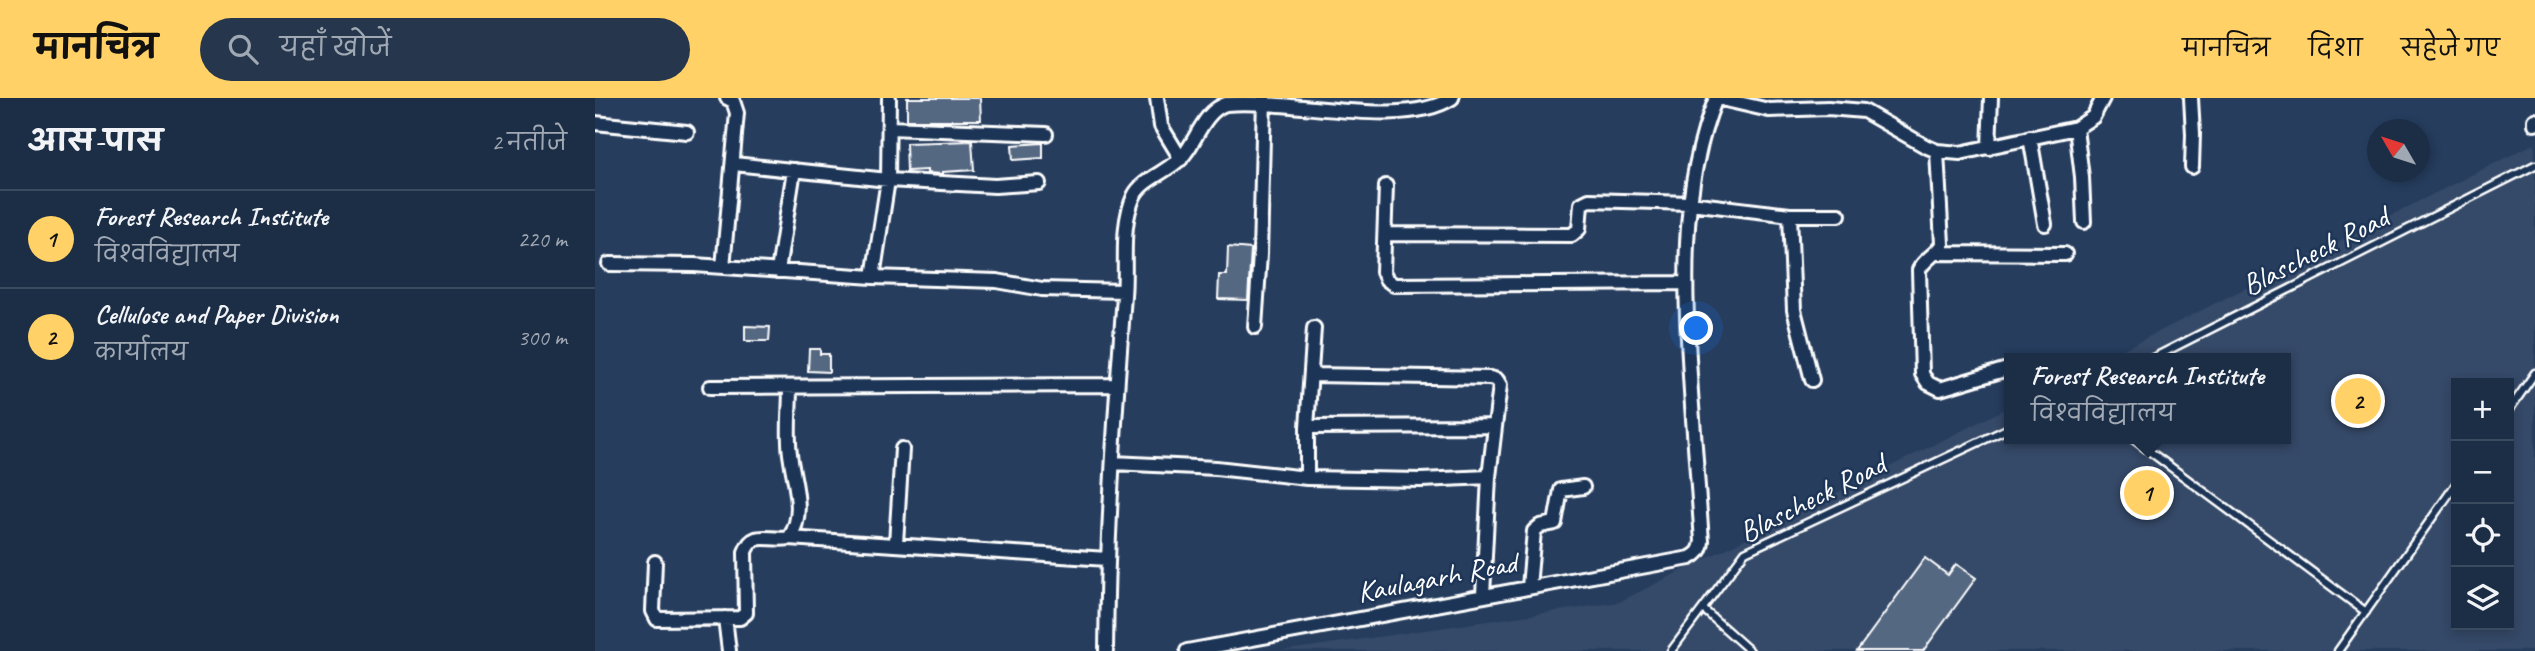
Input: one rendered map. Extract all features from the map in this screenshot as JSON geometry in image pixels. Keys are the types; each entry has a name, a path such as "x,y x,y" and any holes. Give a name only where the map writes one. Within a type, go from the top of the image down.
{"street":[{"path":"723,267 737,113 733,101 727,98"},
{"path":"873,277 888,180 889,98"},
{"path":"1157,98 1161,126 1181,159"},
{"path":"1106,651 1107,559 1126,226 1136,192 1181,159 1217,109 1225,105 1264,99 1391,110 1428,107 1452,98"},
{"path":"1386,186 1383,272 1389,282 1400,286 1686,283 1690,202 1699,146 1716,98 1769,110 1828,108 1864,111 1925,146 1937,151 1960,153 2076,128 2092,117 2102,98"},
{"path":"1989,148 1991,98"},
{"path":"2191,98 2192,167"},
{"path":"1255,327 1260,254 1264,99"},
{"path":"595,123 687,132"},
{"path":"889,128 1046,134"},
{"path":"2076,128 2084,222"},
{"path":"2030,137 2045,224"},
{"path":"1937,151 1942,244 1937,253 1922,264 1919,270 1922,374 1928,383 1940,389 2004,370"},
{"path":"734,164 888,180 995,186 1039,183"},
{"path":"778,271 794,170"},
{"path":"1385,234 1572,235 1579,229 1581,204 1584,201 1690,202 1790,215 1839,215"},
{"path":"1790,215 1794,310 1812,380"},
{"path":"1937,253 2065,254"},
{"path":"609,264 997,281 1042,289 1124,291"},
{"name":"Kaulagarh Road","path":"1187,651 1690,558 1696,554 1702,541 1686,283"},
{"path":"1307,478 1307,426 1314,328"},
{"path":"1312,375 1494,378 1500,385 1489,477 1483,595"},
{"path":"710,387 1116,385"},
{"path":"789,538 797,521 796,483 789,443 790,387"},
{"path":"1307,426 1495,426"},
{"path":"896,543 902,449"},
{"path":"1113,463 1216,468 1307,478 1421,480 1489,477"},
{"path":"1529,587 1534,531 1540,526 1555,523 1561,490 1583,487"},
{"path":"655,562 653,611 657,619 740,618 746,613 745,552 748,544 755,538 896,543 1107,559"},
{"path":"725,618 729,651"}],"lane":[{"name":"Blascheck Road","path":"2163,353 2535,165"},
{"path":"2514,403 2535,373"},
{"name":"Blascheck Road","path":"1671,651 1745,552 2004,431"},
{"path":"2140,444 2366,612"},
{"path":"2338,651 2451,491"},
{"path":"1703,609 1750,651"}],"shaded area":[{"path":"2535,143 2535,651 1280,651 1619,602 2004,410 2004,444 2291,444 2291,353 2116,353"}],"building":[{"path":"907,98 980,98 981,120 907,120"},
{"path":"972,141 974,170 943,174 927,173 927,170 907,171 906,143"},
{"path":"1043,143 1043,158 1013,160 1012,145"},
{"path":"1228,247 1251,249 1248,300 1218,299 1219,275 1227,275"},
{"path":"745,326 770,327 769,341 745,341"},
{"path":"809,349 820,349 820,354 829,354 829,372 808,371"},
{"path":"1925,558 1948,575 1956,564 1976,578 1923,651 1857,651"}],"place":[{"name":"Cellulose and Paper Division","path":"2358,401"},
{"name":"Forest Research Institute","path":"2147,493"}]}
